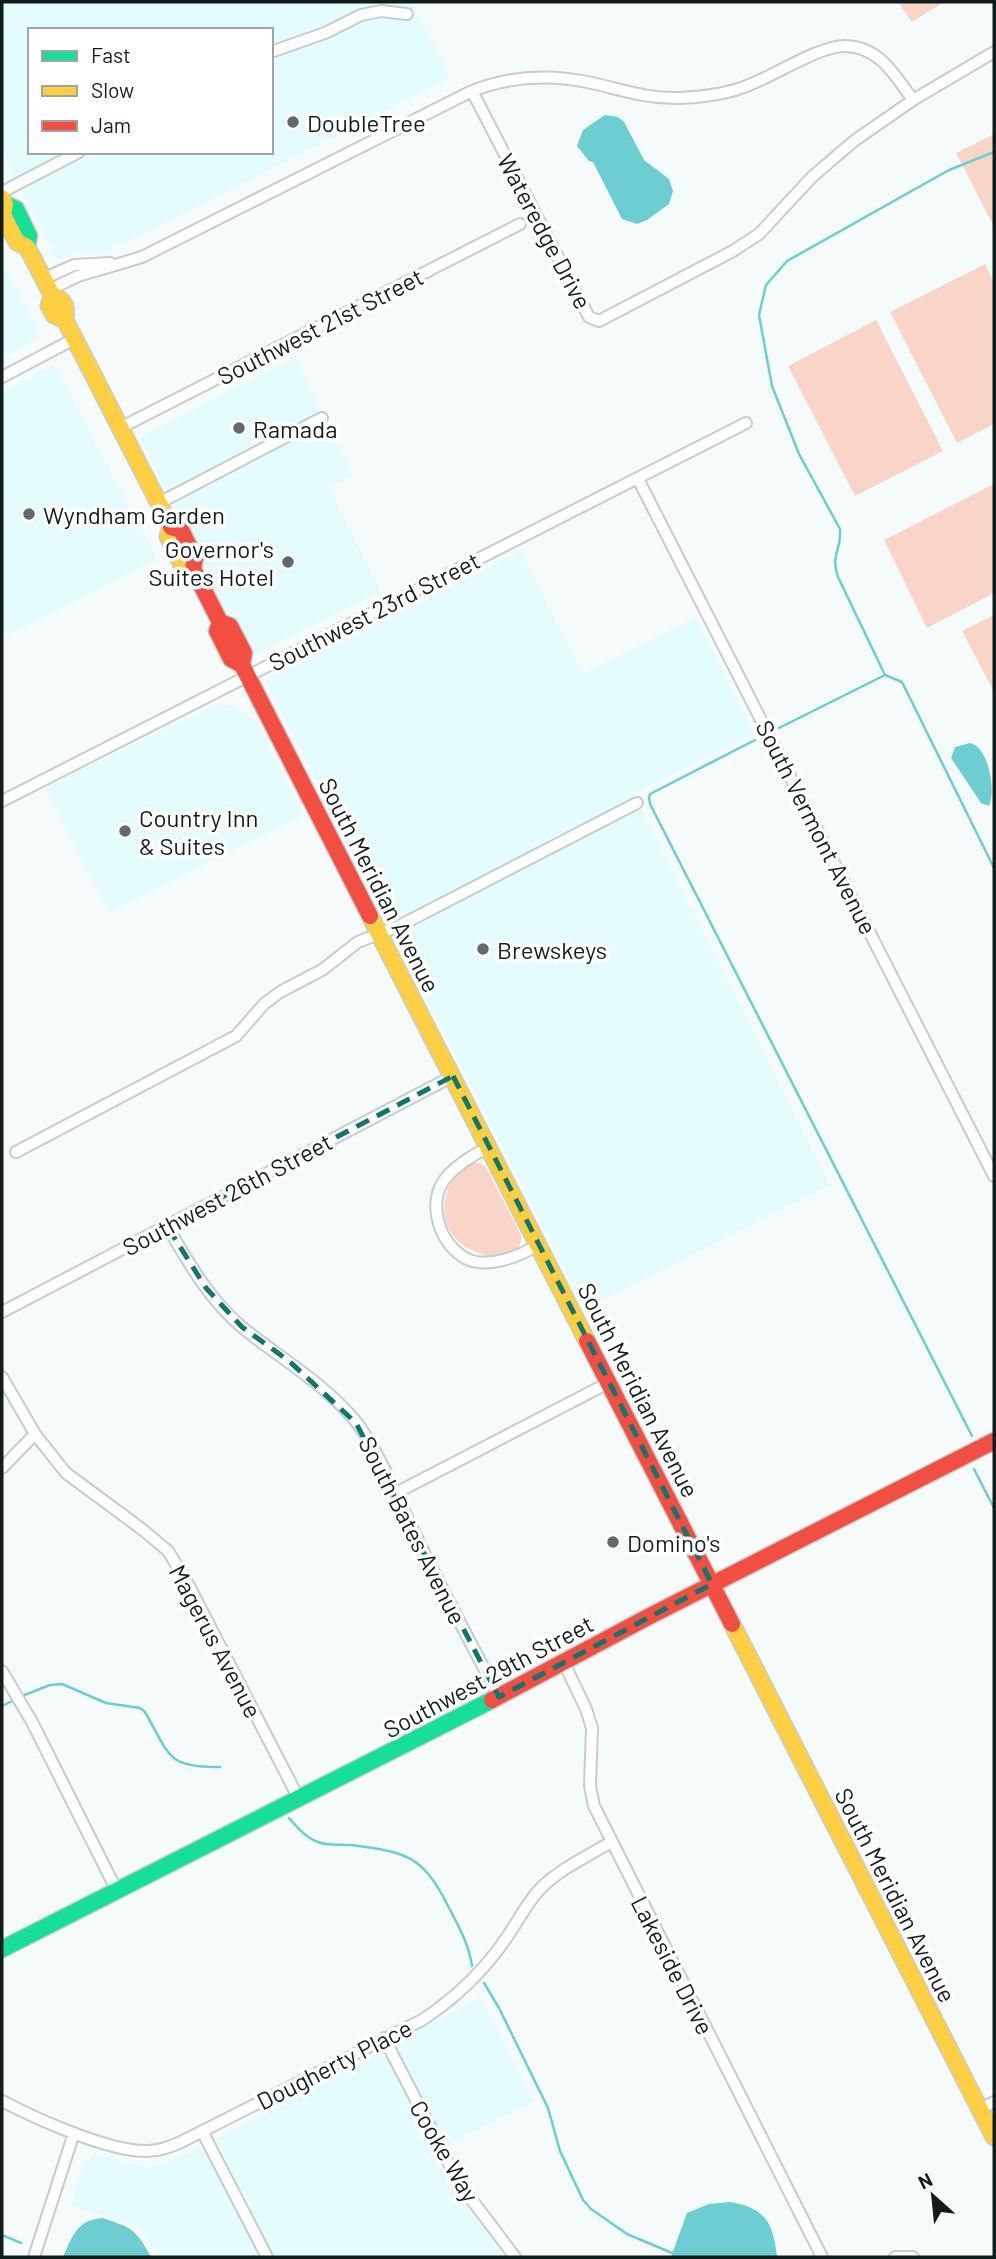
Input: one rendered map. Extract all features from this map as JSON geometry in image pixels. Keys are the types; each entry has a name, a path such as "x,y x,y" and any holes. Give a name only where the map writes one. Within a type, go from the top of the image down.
{"main road":[{"name":"South Meridian Avenue","path":"3,198 3,215 17,242 27,247 48,288 49,306 54,315 65,320 159,503 171,527 168,537 182,565 193,569 219,622 217,631 230,659 245,670 712,1584 987,2105 994,2137"},
{"name":"Southwest 29th Street","path":"2,1949 499,1697 712,1584 994,1441"}],"street":[{"path":"273,51 326,33 361,15 381,11 407,15"},
{"path":"48,288 142,257 472,91 505,80 527,77 576,80 651,98 682,98 738,89 811,56 846,46 873,52 885,62 913,100"},
{"name":"Wateredge Drive","path":"472,91 589,317 598,321 733,251 759,234 812,177 854,141 913,100 994,52"},
{"path":"3,198 76,154"},
{"name":"Southwest 21st Street","path":"120,428 520,224"},
{"path":"2,377 74,339"},
{"path":"159,503 322,418"},
{"name":"Southwest 23rd Street","path":"2,801 245,670 638,479 746,423"},
{"name":"South Vermont Avenue","path":"638,479 994,1176"},
{"path":"16,1152 236,1036 264,1004 280,992 322,970 358,942 399,926 637,803"},
{"name":"Southwest 26th Street","path":"2,1312 453,1076"},
{"path":"489,1147 464,1162 444,1180 436,1196 437,1219 444,1240 467,1259 492,1263 520,1255 539,1244"},
{"name":"South Bates Avenue","path":"167,1226 206,1288 242,1327 332,1397 356,1423 396,1493 414,1534 499,1697"},
{"name":"Magerus Avenue","path":"2,1377 35,1434 66,1473 168,1551 186,1580 299,1799"},
{"path":"396,1493 610,1382"},
{"path":"2,1468 35,1434"},
{"name":"Lakeside Drive","path":"564,1663 592,1728 590,1786 594,1806 822,2257"},
{"path":"2,1671 117,1891"},
{"name":"Dougherty Place","path":"2,2101 74,2133 119,2147 148,2151 164,2149 422,2020 445,2005 483,1969 541,1887 558,1873 611,1842"},
{"name":"Cooke Way","path":"384,2038 459,2183 515,2257"},
{"path":"202,2131 267,2257"},
{"path":"34,2257 74,2133"},
{"path":"895,2257 913,2257"}],"highlighted area":[{"path":"453,1076 712,1584 499,1697 356,1423 289,1361 242,1327 206,1288 167,1226"}],"shaded area":[{"path":"2,2 412,2 451,77 144,234 108,250 80,253 58,260 2,152"},
{"path":"898,2 944,2 912,22"},
{"path":"994,134 994,227 956,153"},
{"path":"2,262 41,337 2,358"},
{"path":"985,264 994,283 994,424 957,443 890,312"},
{"path":"876,320 943,451 855,496 788,366"},
{"path":"295,358 354,475 329,488 381,591 250,657 139,437"},
{"path":"54,364 157,559 2,638 2,392"},
{"path":"994,484 994,593 927,628 884,540"},
{"path":"520,551 583,674 696,617 755,733 633,794 830,1185 585,1309 265,680"},
{"path":"994,615 994,692 962,631"},
{"path":"219,703 250,715 259,727 303,815 109,912 45,788"},
{"path":"473,1163 481,1163 487,1169 521,1235 519,1247 509,1254 495,1256 464,1246 452,1233 445,1216 446,1195 450,1185 459,1172"},
{"path":"481,1997 534,2101 429,2154 504,2257 158,2257 140,2227 71,2206 82,2169 94,2153 147,2168 191,2152"}],"water":[{"path":"605,115 618,117 624,122 644,160 669,179 673,191 669,204 637,224 622,219 593,162 589,161 577,146 583,130"},
{"path":"970,743 982,752 989,770 992,790 989,806 981,803 951,758 955,747"},
{"path":"730,2202 752,2208 766,2219 773,2235 777,2257 671,2257 687,2213 709,2204"},
{"path":"103,2218 132,2231 151,2257 63,2257 81,2226 94,2219"}],"waterway":[{"path":"994,152 949,170 787,261 766,285 759,315 772,386 799,454 840,529 835,563 838,577 885,675 902,682 994,868"},
{"path":"779,728 885,675"},
{"path":"755,740 650,794 650,804 972,1436"},
{"path":"974,1469 994,1508"},
{"path":"22,1696 50,1685 62,1684 106,1703 140,1708 172,1756 189,1765 220,1767"},
{"path":"2,1706 16,1699"},
{"path":"289,1818 306,1835 318,1842 385,1850 410,1859 420,1866 439,1889 456,1920 466,1942 472,1966"},
{"path":"484,1983 548,2108 560,2151 583,2200 591,2209 627,2234 674,2252"},
{"path":"2,2235 21,2243"}],"traffic: fast":[{"path":"5,204 16,209 29,236 27,247"},
{"path":"2,1949 492,1700"}],"traffic: slow":[{"path":"2,198 5,204 3,215 17,242 27,247 52,295 64,304 65,320 171,527 168,537 182,565 193,569"},
{"path":"52,295 49,306 54,315 65,320"},
{"path":"370,916 587,1341"},
{"path":"732,1624 994,2137"}],"traffic: jam":[{"path":"171,527 181,530 195,558 193,569 220,622 217,631 231,659 242,665"},
{"path":"220,622 230,626 244,653 242,665 370,916"},
{"path":"587,1341 732,1624"},
{"path":"492,1700 648,1617 994,1441"}],"place":[{"name":"DoubleTree","path":"293,122"},
{"name":"Ramada","path":"239,428"},
{"name":"Wyndham Garden","path":"29,514"},
{"name":"Governor's Suites Hotel","path":"288,562"},
{"name":"Country Inn & Suites","path":"125,831"},
{"name":"Brewskeys","path":"483,949"},
{"name":"Domino's","path":"613,1542"}]}
